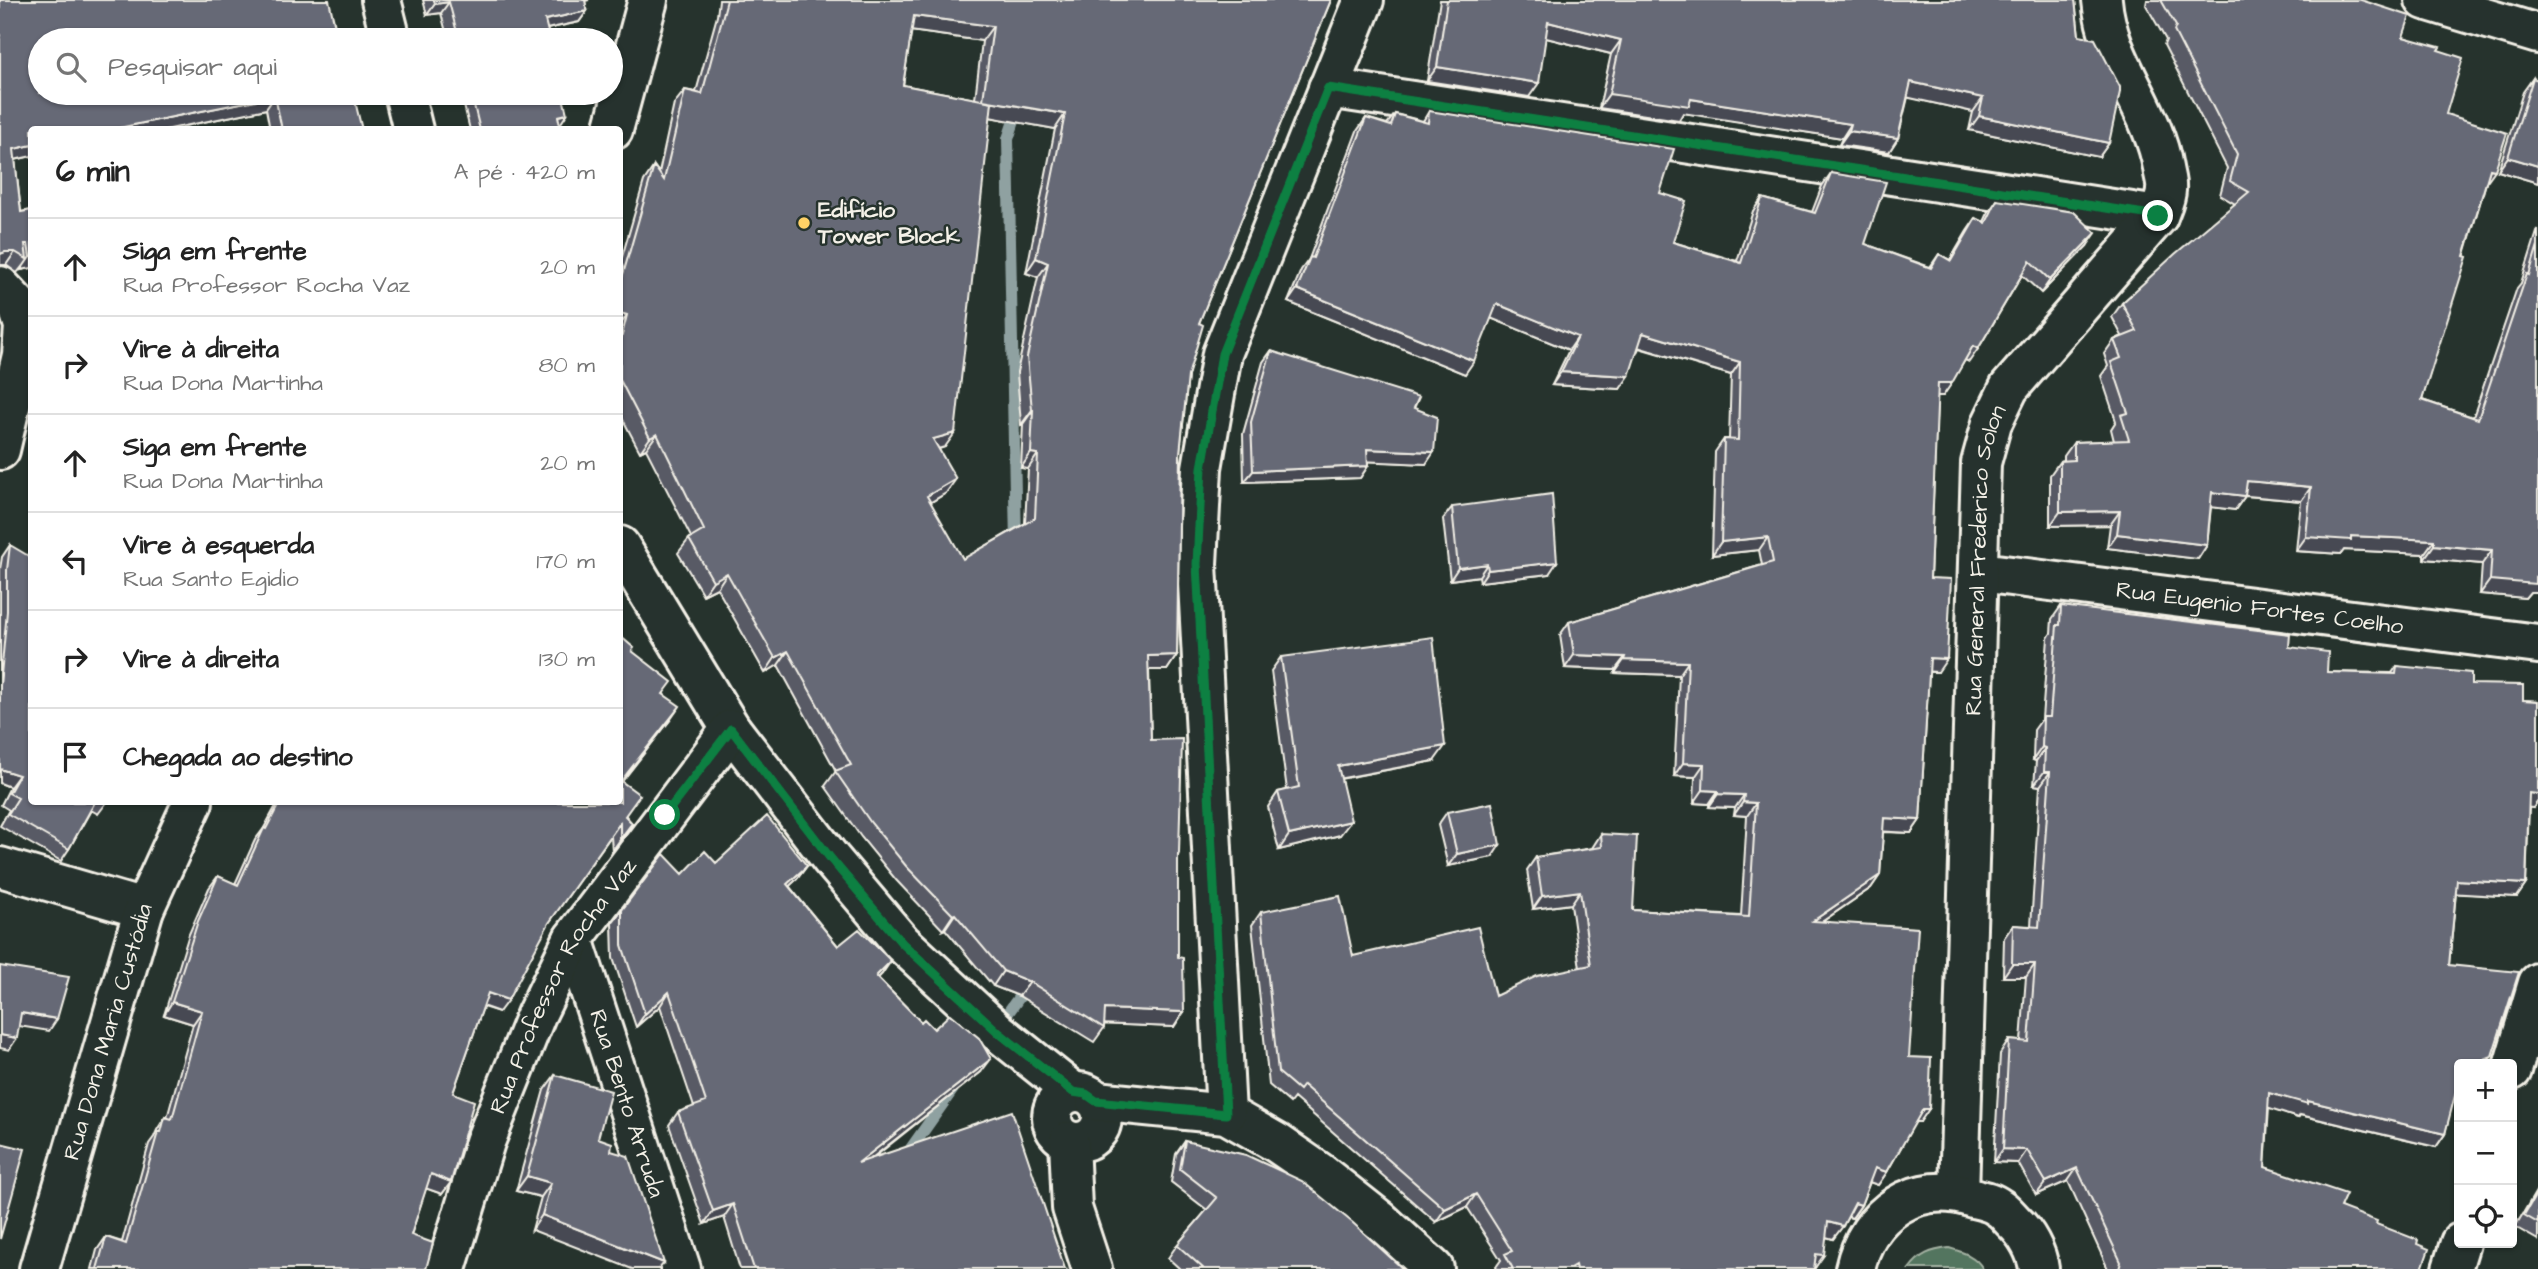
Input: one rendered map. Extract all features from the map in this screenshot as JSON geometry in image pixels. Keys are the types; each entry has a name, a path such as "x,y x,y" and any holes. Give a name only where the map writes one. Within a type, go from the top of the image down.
{"street":[{"path":"381,0 388,28"},
{"path":"623,93 648,0"},
{"path":"1226,1114 1197,564 1202,468 1222,354 1364,0"},
{"name":"Rua General Frederico Solon","path":"1959,1193 1982,463 1992,423 2009,388 2158,216 2166,189 2161,159 2151,127 2116,58 2103,15 2102,0"},
{"path":"2425,0 2538,34"},
{"path":"1328,88 2158,216"},
{"path":"407,105 412,126"},
{"path":"614,126 620,105"},
{"path":"0,286 17,304 24,326 22,355 0,450"},
{"path":"623,551 731,729 831,859 902,943 998,1032 1081,1118 1226,1114 1277,1143 1319,1172 1381,1221 1434,1269"},
{"name":"Rua Eugenio Fortes Coelho","path":"1980,572 2538,644"},
{"name":"Rua Professor Rocha Vaz","path":"446,1269 485,1142 536,1015 573,939 731,729"},
{"name":"Rua Dona Maria Custódia","path":"39,1269 144,909 192,805"},
{"path":"0,867 144,909"},
{"name":"Rua Bento Arruda","path":"573,939 681,1269"},
{"path":"2515,1059 2538,983"},
{"path":"1081,1118 1072,1208 1092,1269"},
{"path":"1855,1269 1859,1249 1876,1222 1901,1202 1932,1192 1959,1193 1998,1206 2024,1232 2039,1269"},
{"path":"2452,1269 2458,1248"}],"green space":[{"path":"1949,1248 1973,1258 1983,1269 1909,1269 1926,1254"}],"building":[{"path":"0,0 329,0 335,28 28,28 28,105 231,105 129,126 28,126 28,146 14,149 21,212 28,211 28,244 25,244 27,259 15,252 0,254"},
{"path":"434,0 585,0 587,11 545,20 547,28 456,28 449,2 435,4"},
{"path":"727,0 1331,0 1199,323 1203,325 1188,376 1180,453 1177,655 1148,656 1151,740 1182,739 1178,957 1183,958 1184,1012 1105,1009 1104,1028 1030,982 1003,971 955,914 953,915 906,866 871,823 835,771 851,765 788,651 775,658 727,573 713,581 689,539 704,530 657,434 650,438 623,386 623,331 627,315 623,314 623,274 654,166 664,180 685,90 702,94","holes":["914,16 993,26 983,100 1065,114 1036,258 1048,263 1027,357 1033,410 1031,453 1038,454 1035,518 963,559 927,496 956,479 933,439 955,433 992,102 903,85"]},
{"path":"1447,0 2075,0 2079,36 2095,39 2120,87 2120,92 2109,143 1979,116 1983,98 1911,82 1898,138 1849,131 1851,124 1691,99 1689,106 1609,94 1621,40 1548,22 1539,83 1437,67"},
{"path":"2161,0 2361,0 2410,16 2403,37 2440,47 2438,50 2463,58 2446,114 2507,133 2495,170 2490,169 2464,256 2467,257 2422,400 2478,419 2538,245 2538,578 2535,577 2535,584 2490,580 2492,550 2434,545 2434,540 2306,537 2311,487 2247,481 2245,496 2212,492 2207,545 2117,534 2120,511 2060,512 2060,461 2074,460 2074,442 2129,440 2121,415 2128,413 2111,362 2121,358 2114,340 2137,331 2122,303 2249,192 2230,181 2237,154"},
{"path":"2533,78 2538,80 2538,166 2508,157"},
{"path":"277,105 356,105 361,126 281,126"},
{"path":"474,105 565,105 567,114 558,116 560,126 479,126"},
{"path":"1429,111 1674,149 1660,193 1686,201 1673,242 1741,263 1762,198 1815,213 1831,173 1886,182 1865,244 1931,268 1939,254 1951,261 1976,218 1986,223 1997,200 2074,212 2096,233 2050,280 2030,261 1978,349 1973,346 1952,383 1938,383 1930,578 1951,579 1947,659 1930,658 1920,820 1884,818 1880,875 1813,921 1918,928 1909,1057 1931,1058 1929,1109 1923,1109 1887,1172 1875,1168 1861,1205 1855,1203 1843,1226 1828,1222 1824,1255 1816,1254 1814,1269 1576,1269 1575,1265 1568,1269 1513,1269 1505,1254 1512,1251 1476,1194 1445,1209 1303,1085 1299,1090 1278,1072 1261,912 1340,896 1353,956 1478,927 1495,996 1537,976 1591,965 1580,891 1542,896 1536,857 1602,847 1601,834 1637,836 1633,910 1749,917 1756,803 1743,802 1744,795 1718,794 1718,791 1703,790 1704,764 1683,763 1688,662 1574,655 1569,622 1773,562 1768,537 1721,542 1724,439 1738,440 1740,362 1643,333 1629,376 1561,372 1578,337 1497,304 1474,361 1297,289 1310,257 1313,258 1366,118 1391,126 1395,114 1428,123"},
{"path":"1271,351 1419,397 1414,408 1437,417 1434,452 1367,449 1368,466 1253,471 1251,422"},
{"path":"1552,494 1557,562 1488,570 1487,564 1458,568 1452,507"},
{"path":"10,545 28,556 28,805 93,805 69,849 8,814 18,798 9,793 19,775 0,769 0,686 7,611"},
{"path":"2061,606 2290,634 2289,647 2328,652 2327,672 2396,674 2397,666 2471,673 2471,684 2523,685 2523,700 2538,701 2538,794 2529,793 2526,884 2457,880 2449,965 2519,972 2492,1056 2485,1059 2454,1059 2454,1099 2445,1134 2269,1093 2265,1167 2346,1194 2340,1207 2418,1240 2417,1244 2429,1249 2422,1269 2119,1269 2121,1262 2077,1168 2046,1182 2027,1150 2003,1149 2009,1040 2029,1042 2035,964 2012,964 2013,925 2039,927 2050,772 2044,772 2043,717 2050,717 2057,625 2060,625"},
{"path":"1433,637 1445,746 1338,766 1351,821 1289,835 1278,792 1299,787 1281,657"},
{"path":"623,639 634,648 632,651 672,682 663,694 680,706 623,778"},
{"path":"623,782 640,795 625,816 632,823 620,839 620,823 549,923 508,1000 488,993 453,1093 474,1101 451,1182 431,1174 411,1235 433,1243 426,1269 97,1269 106,1237 126,1244 158,1132 161,1132 165,1117 172,1119 202,1011 172,1002 198,921 218,876 238,885 264,828 266,829 278,805 623,805"},
{"path":"1492,803 1500,845 1457,854 1447,812"},
{"path":"767,816 807,866 787,884 838,946 859,929 891,961 876,976 921,1022 924,1019 934,1029 950,1014 979,1038 991,1059 858,1163 1012,1111 1065,1269 754,1269 733,1204 713,1211 678,1112 706,1102 669,992 645,1014 622,945 622,910 664,854 683,874 705,851 716,863"},
{"path":"0,966 69,977 57,1019 21,1013 17,1038 0,1035"},
{"path":"555,1075 611,1091 598,1138 612,1143 611,1151 628,1156 664,1263 542,1215 551,1183 527,1176"},
{"path":"1185,1141 1246,1155 1302,1181 1403,1269 1204,1269 1177,1245 1217,1198 1180,1169"},
{"path":"0,1143 25,1149 0,1239"},
{"path":"2538,1191 2538,1223 2524,1215"}],"waterway":[{"path":"1016,545 1008,139 1019,106"},
{"path":"974,1060 1025,989 1025,983"},
{"path":"905,1157 953,1089"}],"place":[{"name":"Edifício Tower Block","path":"804,223"}],"route":[{"path":"665,815 731,729 831,859 902,943 998,1032 1073,1092 1086,1094 1096,1101 1226,1114 1197,564 1202,468 1222,354 1328,88 2158,216"}]}
